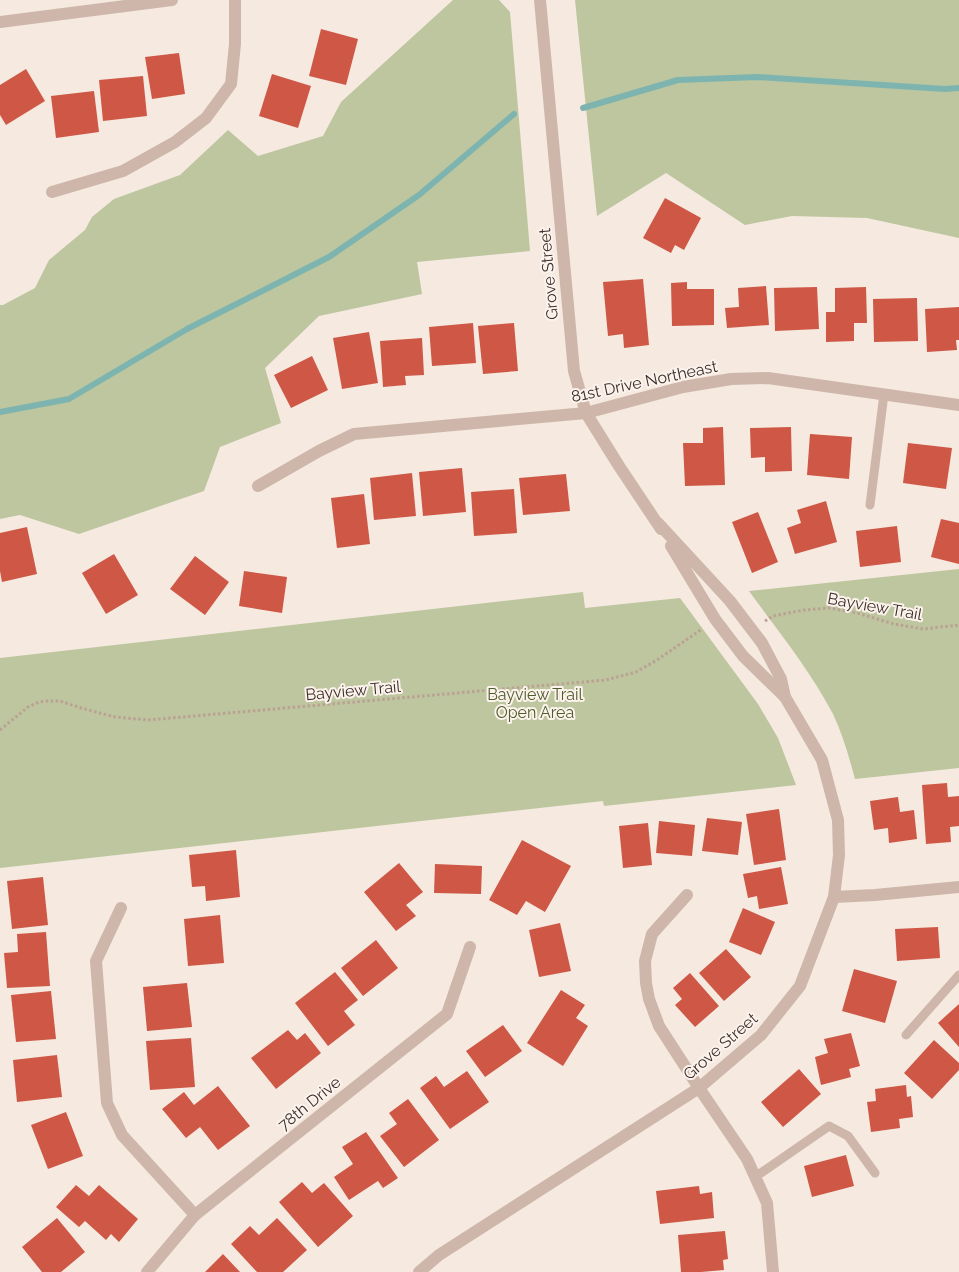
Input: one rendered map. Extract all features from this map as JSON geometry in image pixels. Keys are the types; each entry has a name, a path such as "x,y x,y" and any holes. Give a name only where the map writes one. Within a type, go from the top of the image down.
{"street":[{"path":"0,22 172,0"},
{"path":"52,192 123,171 175,142 206,118 231,84 235,44 234,0"},
{"name":"Grove Street","path":"419,1272 439,1255 699,1088 761,1035 800,986 834,897 839,855 838,820 822,760 785,697 743,656 715,619 658,523 586,413 574,371 540,0"},
{"name":"81st Drive Northeast","path":"258,486 354,434 586,413 683,387 731,379 768,378 959,405"},
{"name":"Grove Street","path":"658,523 730,601 762,643 781,678 785,697"},
{"path":"834,897 875,896 959,887"},
{"path":"687,895 652,934 645,961 649,999 659,1026 747,1159 767,1203 773,1272"},
{"path":"121,908 96,960 107,1103 122,1135 196,1215"},
{"name":"78th Drive","path":"146,1272 196,1215 447,1014 470,947"}],"lane":[{"path":"870,505 884,394"},
{"path":"906,1036 959,974"},
{"path":"755,1177 829,1126 848,1136 875,1172"}],"path":[{"name":"Bayview Trail","path":"760,624 773,616 804,610 830,608 857,612 894,624 923,629 959,625"},
{"name":"Bayview Trail","path":"0,730 28,707 39,702 48,701 60,701 115,716 148,720 606,680 636,672 706,627"}],"green space":[{"path":"453,0 499,0 510,12 530,251 417,262 422,294 319,316 265,368 281,423 220,447 204,491 79,534 20,515 0,519 0,305 35,288 49,260 85,230 92,217 114,199 180,175 228,130 258,156 323,136 341,102"},
{"path":"575,0 959,0 959,238 867,218 792,216 745,225 666,173 597,216"},
{"path":"959,569 959,768 855,779 840,730 824,698 793,651 749,591"},
{"name":"Bayview Trail Open Area","path":"583,592 585,608 680,598 758,704 778,738 796,785 604,806 603,801 0,868 0,658"}],"building":[{"path":"321,29 358,39 346,85 309,76"},
{"path":"179,53 185,94 152,99 145,57"},
{"path":"26,69 45,101 6,125 0,115 0,85"},
{"path":"272,74 311,86 298,128 259,116"},
{"path":"143,76 147,116 103,121 99,80"},
{"path":"94,91 99,132 56,138 51,96"},
{"path":"665,198 701,218 684,250 675,245 671,253 643,238"},
{"path":"643,279 649,345 624,348 623,334 608,336 603,282"},
{"path":"687,282 687,289 714,289 714,325 672,326 671,283"},
{"path":"766,286 769,325 727,328 725,308 739,307 738,288"},
{"path":"817,287 819,329 775,331 774,288"},
{"path":"866,287 867,323 854,323 854,341 826,342 826,312 835,312 835,288"},
{"path":"917,298 918,341 874,342 873,299"},
{"path":"959,307 959,340 956,340 957,350 927,352 925,309"},
{"path":"473,323 476,363 432,366 429,327"},
{"path":"514,323 518,371 483,374 478,326"},
{"path":"369,332 378,383 342,389 333,338"},
{"path":"422,338 424,375 405,376 406,385 383,387 380,341"},
{"path":"312,356 328,390 291,408 274,375"},
{"path":"723,427 725,485 685,486 683,443 703,443 703,428"},
{"path":"791,427 792,471 765,472 765,457 751,458 750,428"},
{"path":"810,434 852,437 849,479 807,475"},
{"path":"908,443 952,448 946,489 903,483"},
{"path":"462,468 466,512 423,516 419,472"},
{"path":"412,473 416,516 374,520 370,478"},
{"path":"566,474 570,511 523,515 519,478"},
{"path":"514,489 517,533 474,536 471,492"},
{"path":"364,494 370,544 337,548 331,498"},
{"path":"826,501 837,542 795,554 787,528 801,523 797,510"},
{"path":"758,512 778,562 752,573 732,522"},
{"path":"941,519 959,523 959,564 931,557"},
{"path":"897,526 901,562 860,567 856,531"},
{"path":"27,527 37,574 2,582 0,571 0,533"},
{"path":"114,554 138,595 106,614 82,573"},
{"path":"195,556 229,582 205,615 170,589"},
{"path":"244,571 287,577 282,613 239,606"},
{"path":"947,783 948,797 959,796 959,826 950,827 951,842 926,844 922,785"},
{"path":"898,797 900,812 914,810 917,839 889,843 888,828 874,830 870,801"},
{"path":"779,809 786,860 754,865 746,814"},
{"path":"707,818 742,822 738,855 702,851"},
{"path":"659,821 695,825 692,856 656,853"},
{"path":"648,823 652,865 623,868 619,826"},
{"path":"522,840 571,866 545,912 526,901 517,915 489,900"},
{"path":"236,850 240,897 206,901 205,886 192,887 189,855"},
{"path":"399,863 423,892 406,905 416,916 396,931 364,892"},
{"path":"435,864 482,866 481,894 434,893"},
{"path":"781,867 788,904 759,909 757,896 748,898 743,874"},
{"path":"43,877 48,925 12,929 7,881"},
{"path":"743,908 775,922 761,955 729,942"},
{"path":"220,915 224,963 188,966 184,919"},
{"path":"560,923 571,971 539,977 529,930"},
{"path":"938,927 940,958 897,961 895,929"},
{"path":"46,932 50,986 7,988 4,953 18,952 17,934"},
{"path":"376,940 398,968 363,996 341,968"},
{"path":"726,949 751,977 724,1001 699,973"},
{"path":"854,969 897,981 885,1023 842,1011"},
{"path":"335,972 358,1000 344,1011 355,1025 328,1046 295,1003"},
{"path":"690,973 719,1006 695,1027 675,1005 682,999 673,988"},
{"path":"187,983 192,1027 147,1031 143,987"},
{"path":"561,990 585,1005 576,1018 588,1026 563,1066 527,1043"},
{"path":"51,991 56,1039 16,1042 11,995"},
{"path":"959,1004 959,1047 938,1023"},
{"path":"503,1025 522,1051 485,1077 466,1051"},
{"path":"288,1030 297,1040 305,1033 321,1053 276,1089 251,1058"},
{"path":"851,1033 860,1066 849,1069 851,1077 821,1085 815,1057 828,1053 824,1039"},
{"path":"191,1038 195,1087 150,1090 146,1041"},
{"path":"934,1040 959,1063 959,1070 932,1099 904,1073"},
{"path":"57,1055 62,1097 17,1102 13,1060"},
{"path":"799,1069 821,1094 783,1127 761,1102"},
{"path":"467,1071 489,1102 450,1129 420,1088 436,1076 444,1087"},
{"path":"906,1085 907,1097 911,1096 913,1117 899,1119 900,1128 871,1132 867,1102 876,1101 875,1089"},
{"path":"218,1086 250,1126 218,1150 200,1127 186,1138 162,1109 184,1092 194,1105"},
{"path":"408,1099 439,1140 404,1167 380,1136 397,1124 389,1113"},
{"path":"66,1112 83,1156 48,1169 31,1125"},
{"path":"366,1132 398,1178 383,1188 378,1181 349,1200 334,1177 353,1164 342,1147"},
{"path":"846,1155 854,1186 812,1197 804,1166"},
{"path":"302,1182 312,1193 324,1183 353,1216 318,1247 279,1202"},
{"path":"76,1185 89,1196 99,1185 138,1219 119,1242 111,1234 106,1240 85,1221 79,1227 56,1207"},
{"path":"699,1186 700,1194 712,1192 714,1218 660,1224 656,1191"},
{"path":"57,1218 85,1252 61,1272 42,1272 22,1247"},
{"path":"277,1218 307,1250 283,1272 257,1272 231,1244 250,1226 259,1235"},
{"path":"725,1231 728,1259 723,1260 724,1270 681,1272 678,1235"},
{"path":"223,1254 240,1272 205,1272"}],"waterway":[{"path":"583,108 678,80 757,77 945,89 959,88"},
{"path":"0,412 69,399 187,329 329,257 419,195 514,114"}]}
